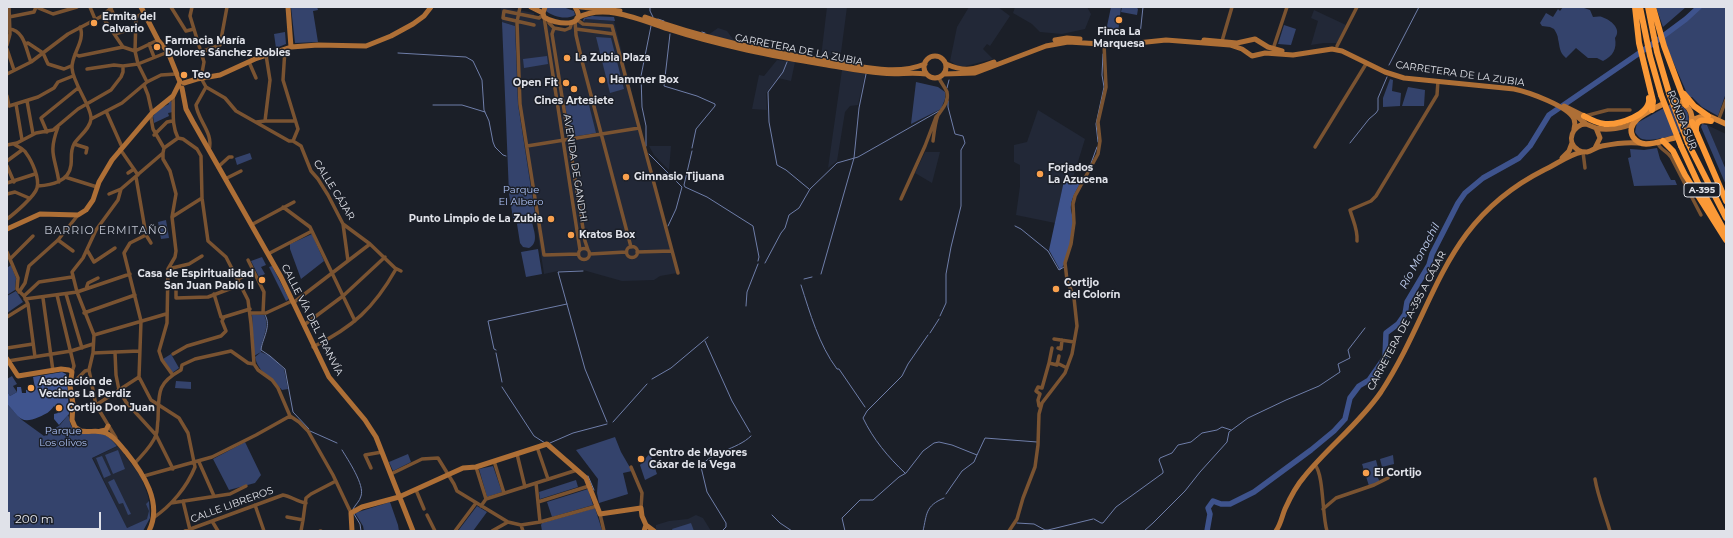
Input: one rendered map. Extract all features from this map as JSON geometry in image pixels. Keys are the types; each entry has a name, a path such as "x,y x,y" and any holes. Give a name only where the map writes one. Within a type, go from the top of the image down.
{"highway":[{"path":"1635,7 1638,43 1653,104 1652,110"},
{"name":"RONDA SUR","path":"1640,7 1650,56 1661,95 1681,146 1698,183 1726,233"},
{"name":"RONDA SUR","path":"1648,7 1657,52 1669,93 1688,143 1726,218"},
{"path":"1653,7 1658,29 1676,81 1687,106"},
{"path":"1676,81 1687,99 1712,119"},
{"path":"1584,116 1593,121 1605,124 1625,121 1646,109 1649,104 1649,90"},
{"path":"1696,132 1696,124 1699,121 1703,119 1712,119"},
{"path":"1692,121 1726,202"},
{"path":"1663,140 1673,151 1685,175 1726,240"}],"main road":[{"path":"1726,124 1712,119 1700,117 1692,121 1680,136 1645,144 1639,143 1632,134 1631,130 1636,120 1668,102 1687,106 1712,119 1726,128"},
{"path":"1687,106 1692,121"}],"street":[{"path":"7,45 9,41 9,7"},
{"path":"9,17 34,12 36,7 53,14 77,7"},
{"path":"47,7 49,12"},
{"path":"90,7 95,19"},
{"name":"CALLE VÍA DEL TRANVÍA","path":"141,7 158,40 168,52 181,85 186,109 268,254 329,377 365,420 376,436 413,531"},
{"path":"171,7 186,31 194,29"},
{"path":"192,7 190,16 204,62 201,78 206,87 196,105 199,116 208,130 211,145 210,153 201,156"},
{"path":"201,52 220,45 227,7"},
{"path":"288,7 288,48 283,80 298,129 293,141"},
{"path":"19,292 25,283 29,266 58,240 78,215 89,206 105,170 121,148 152,113 173,96 181,85 201,78 220,75 266,55 288,48 318,45 366,46 391,36 414,24 424,16 431,7"},
{"path":"520,7 517,22 520,104 544,256 578,254"},
{"path":"531,7 545,16"},
{"path":"545,7 545,16 549,24 554,28 565,30 570,28 575,20 578,13 576,7"},
{"name":"CARRETERA DE LA ZUBIA","path":"581,7 635,14 707,36 785,54 884,70 905,70 925,64"},
{"path":"1222,41 1232,7"},
{"path":"1273,49 1287,7"},
{"path":"1337,46 1356,7"},
{"path":"7,74 31,62 80,27 102,16 111,8 114,15"},
{"path":"534,25 503,18 504,11 539,18 545,16"},
{"path":"144,13 136,17 137,28 135,51 138,64 148,82"},
{"name":"CARRETERA DE LA ZUBIA","path":"545,16 563,24 593,13 630,16 736,48 782,58 880,74 926,74"},
{"path":"102,16 122,47"},
{"name":"AVENIDA DE GANDHI","path":"545,16 580,250"},
{"path":"575,20 576,35 631,247 636,249 637,252 672,251"},
{"path":"575,20 583,24 612,26 678,273"},
{"path":"80,27 82,29 80,40 71,66 73,76 91,119"},
{"path":"115,34 137,28"},
{"name":"AVENIDA DE GANDHI","path":"554,28 552,34 585,241 589,252"},
{"path":"576,29 614,34"},
{"path":"9,30 19,32 31,62"},
{"path":"1163,37 1237,43 1255,39 1261,44 1262,49 1260,54 1252,56 1230,45 1166,40 1126,45 1061,42 975,73 944,74 939,78 932,78 926,74 925,64 929,58 935,56 942,58 946,64 961,70 975,69 1047,43 1067,38 1118,42 1163,37"},
{"path":"75,54 79,56 122,47 135,51 158,40"},
{"path":"1246,52 1245,46 1247,42"},
{"path":"25,44 28,43 43,53 48,64 64,69 71,66"},
{"path":"149,44 154,57"},
{"path":"1009,531 1017,519 1023,498 1033,474 1041,407 1045,398 1067,368 1077,330 1074,298 1067,280 1065,263 1071,244 1074,223 1073,199 1098,154 1100,147 1098,122 1106,87 1104,44"},
{"name":"CARRETERA DE LA ZUBIA","path":"1261,44 1273,49 1291,51 1322,46 1337,46 1374,64 1397,73 1412,76 1521,87 1539,93 1557,104"},
{"path":"7,48 14,70"},
{"name":"CARRETERA DE LA ZUBIA","path":"1260,54 1270,52 1293,55 1332,49 1342,51 1366,64 1395,76 1522,91 1539,96 1584,116"},
{"path":"87,69 114,65 123,66 138,64 168,52"},
{"path":"265,121 270,80 266,55"},
{"path":"249,62 256,78"},
{"path":"944,74 946,64"},
{"path":"1315,147 1366,64"},
{"path":"7,145 14,144 33,134 53,130 86,104 111,90 124,72 123,66"},
{"path":"38,186 59,182 65,177 71,167 72,150 74,144 86,130 91,119 122,103 148,82 161,76 176,74"},
{"path":"7,96 9,106 27,101 54,88 58,82 73,76"},
{"path":"901,198 925,146 936,117 944,109 947,98 947,90 939,78"},
{"path":"1357,241 1356,227 1350,210 1370,201 1376,196 1436,95 1438,81"},
{"path":"144,86 148,95 152,113 151,118 154,135 164,148"},
{"name":"CALLE CÁJAR","path":"206,87 225,98 236,111 289,141 293,141 301,146 304,149 310,170 328,195 343,224 370,244 395,268 401,271"},
{"path":"47,132 41,118 78,88"},
{"path":"173,96 174,108 172,121 178,138"},
{"path":"27,101 33,134"},
{"path":"1712,119 1726,102"},
{"path":"16,104 22,140"},
{"path":"1566,108 1574,119 1572,143 1576,149 1584,152 1606,145 1639,143"},
{"name":"CARRETERA DE LA ZUBIA","path":"1566,108 1586,124"},
{"path":"1584,116 1608,110 1630,110"},
{"path":"106,111 121,148 137,176 146,236 151,243"},
{"path":"933,141 938,115"},
{"path":"154,135 167,122 172,121"},
{"path":"256,122 295,121"},
{"path":"1574,129 1580,125 1586,124 1604,129 1634,123"},
{"path":"58,125 52,147 59,182"},
{"path":"527,146 639,128"},
{"path":"1595,148 1600,138 1596,128"},
{"path":"172,374 162,360 159,351 165,333 168,270 175,257 176,251 172,216 176,194 170,171 163,159 163,153 164,148 178,138"},
{"path":"178,138 183,139 197,149 201,156 202,198 208,241 226,257 248,300 254,364 258,370 272,380 278,388 290,416 308,431 336,481 351,513 352,531"},
{"path":"1657,142 1659,148 1668,153 1701,215"},
{"name":"CARRETERA DE A-395 A CÁJAR","path":"1559,162 1569,151 1572,143"},
{"path":"7,218 15,213 36,192 38,186 26,152 14,144"},
{"path":"74,144 87,148 86,153"},
{"path":"7,161 22,150"},
{"path":"1584,152 1584,168"},
{"name":"CARRETERA DE A-395 A CÁJAR","path":"1278,530 1286,507 1294,492 1315,465 1357,422 1382,390 1448,262 1473,225 1506,193 1575,153 1584,152"},
{"path":"109,194 121,189 137,176 143,167 163,153"},
{"path":"218,167 229,157 232,157"},
{"path":"7,166 14,182"},
{"path":"128,173 134,169"},
{"path":"226,179 241,171"},
{"path":"7,183 35,174"},
{"path":"65,177 97,187"},
{"path":"121,189 118,200 96,230 87,250 72,272 72,277 84,313 94,336 93,352 89,370 96,405 120,444 144,476 151,498 153,518 153,523 149,531"},
{"path":"7,194 15,192 29,198"},
{"path":"172,216 202,198"},
{"path":"251,225 294,202"},
{"path":"283,207 310,227 355,320"},
{"path":"7,230 40,214 78,215"},
{"path":"343,224 348,261"},
{"path":"268,254 312,231"},
{"path":"10,259 33,236"},
{"path":"146,236 130,243 124,253 141,321 139,377 151,400 179,418 188,433 197,462 214,496"},
{"path":"58,240 73,252"},
{"path":"224,317 250,311 266,313 293,302 370,244"},
{"path":"578,254 583,248 589,252 626,252 631,247"},
{"path":"87,250 94,262 115,248"},
{"path":"7,252 18,278 17,289 28,304 35,357"},
{"path":"578,254 581,259 584,260 588,259 589,252"},
{"path":"626,252 628,256 632,257 635,256 637,252"},
{"path":"168,270 189,264 202,256"},
{"path":"304,325 343,296 384,258"},
{"path":"248,260 264,292 263,313"},
{"path":"313,346 355,320 384,287 395,268"},
{"path":"238,279 254,272"},
{"path":"25,298 43,298 77,292 130,274"},
{"path":"25,298 39,282 72,277"},
{"path":"86,289 88,283 98,278"},
{"path":"167,286 176,286 176,298 208,297 240,285"},
{"path":"66,294 82,348"},
{"path":"214,294 221,316 224,317"},
{"path":"57,295 74,366 70,386 73,404 72,418 74,425 79,430 84,432 106,430 108,426"},
{"path":"84,313 135,295"},
{"path":"43,298 53,370"},
{"path":"7,317 28,304"},
{"path":"94,336 166,314"},
{"path":"173,354 187,346 224,335 226,331 222,320 224,317"},
{"path":"1054,339 1074,342"},
{"path":"1058,348 1060,349 1062,340"},
{"path":"7,348 33,344"},
{"path":"72,372 64,369 18,376 8,360 71,351 94,344"},
{"path":"1041,407 1039,406 1038,402 1040,394 1036,391 1038,387 1042,388 1052,348"},
{"path":"93,352 139,351"},
{"path":"135,463 156,435 160,389 164,381 172,374 181,370 182,365 192,360 231,351 248,363 254,364"},
{"path":"115,352 116,375 120,390 126,402 156,435 173,469"},
{"path":"1057,363 1059,356"},
{"path":"1049,363 1056,365 1057,363 1067,368"},
{"path":"70,386 85,371 89,370"},
{"path":"96,405 139,377"},
{"path":"144,476 197,462 256,435 290,416"},
{"path":"101,431 111,436 120,444"},
{"path":"351,513 362,506 399,497 463,468 476,467 547,444 586,478 600,514 604,531"},
{"path":"537,447 548,479"},
{"path":"371,468 365,454 382,452"},
{"path":"517,454 524,487"},
{"path":"391,474 422,459 438,458 457,491 508,522 521,525 540,522 596,506"},
{"path":"494,461 504,493"},
{"path":"145,531 153,518 170,503 185,486 197,462"},
{"path":"1315,465 1317,467 1320,479 1327,531"},
{"path":"476,467 486,499"},
{"path":"631,467 642,493 642,516 646,525 654,531"},
{"path":"481,506 486,499 577,470"},
{"path":"1324,509 1336,498 1374,485 1388,478"},
{"path":"1594,479 1598,497 1602,501 1610,531"},
{"path":"302,531 306,498 336,481"},
{"path":"536,483 540,522"},
{"path":"170,503 230,494 246,486"},
{"path":"538,502 589,486"},
{"path":"416,490 424,509"},
{"name":"CALLE LIBREROS","path":"185,531 283,495 288,495 298,502 306,503"},
{"path":"183,501 190,530"},
{"path":"455,531 476,503"},
{"path":"255,505 264,531"},
{"path":"600,514 641,508"},
{"path":"428,515 435,531"},
{"path":"287,518 303,520"},
{"path":"212,521 218,531"},
{"path":"492,531 508,522"},
{"path":"521,525 523,531"},
{"path":"644,531 646,525"}],"shaded area":[{"path":"501,7 534,13 534,15 555,30 568,31 576,21 584,23 585,19 614,21 677,273 660,276 654,280 622,281 583,270 558,271 544,274 518,104 515,26 502,22"},
{"path":"827,7 847,7 840,60 833,59 833,55 829,55 828,58 821,57"},
{"path":"969,7 998,7 1010,16 990,46 987,44 983,49 993,59 962,67 950,61 957,27"},
{"path":"1015,7 1087,7 1091,14 1085,29 1062,34 1040,32 1032,24 1013,13"},
{"path":"1314,10 1346,25 1337,43 1311,45 1318,21 1311,18"},
{"path":"718,28 727,31 735,42 708,35"},
{"path":"777,60 795,62 791,81 778,78 766,93 767,110 752,109 759,75 764,76"},
{"path":"842,70 865,74 858,105 850,106 845,112 837,161 828,168"},
{"path":"1038,110 1085,139 1073,178 1065,176 1055,223 1016,215 1020,186 1020,165 1014,162 1014,145 1027,142"},
{"path":"1707,125 1726,134 1726,158 1723,164"},
{"path":"649,146 671,146 669,170 654,155"},
{"path":"925,152 940,152 932,183 915,173"},
{"path":"1065,176 1082,180 1072,202 1072,240 1066,261 1060,270 1049,250"},
{"path":"62,372 66,374 67,378 69,414 59,425 54,419 54,414 58,413 54,406 46,414 33,419 24,420 7,404 7,391 10,396 17,392 17,387 21,387 22,393 26,393 26,390 35,388 33,377"},
{"path":"118,446 141,477 148,496 150,510 150,518 127,528 93,458"},
{"path":"696,515 703,518 711,531 656,531 656,525 669,521 688,519"}],"green space":[{"path":"291,7 317,7 318,10 313,11 318,42 295,43"},
{"path":"563,7 574,11 575,15 571,17 560,17 546,11 547,8"},
{"path":"1111,7 1121,7 1118,33 1106,31"},
{"path":"1122,7 1137,8 1137,15 1121,12"},
{"path":"1563,7 1581,7 1590,10 1593,17 1602,17 1609,20 1617,31 1614,52 1603,61 1597,58 1588,58 1576,48 1566,58 1561,51 1554,29 1542,26 1540,23 1546,13 1553,17 1558,9 1560,11"},
{"path":"1656,7 1686,7 1663,27"},
{"path":"1701,7 1726,7 1726,93 1718,116 1702,107 1692,97 1689,98 1664,38"},
{"path":"592,16 614,17 615,21 585,19 584,22 584,18"},
{"name":"Parque El Albero","path":"502,22 515,26 518,104 535,214 525,216 532,222 535,233 534,243 529,248 523,247 520,243 517,224 521,217 513,218 509,194"},
{"path":"1284,25 1296,29 1291,45 1278,44"},
{"path":"285,32 286,44 276,48 274,34"},
{"path":"596,37 611,38 624,89 610,93"},
{"path":"547,56 548,64 524,68 523,59"},
{"path":"1390,79 1393,80 1392,91 1401,93 1400,106 1383,107 1383,98"},
{"path":"916,82 938,87 945,92 945,99 941,109 911,124"},
{"path":"1408,87 1425,90 1424,106 1402,106"},
{"path":"171,101 173,112 168,113 169,116 154,123 153,116 162,105 163,107"},
{"path":"588,101 596,133 571,137 565,105"},
{"path":"1671,104 1681,106 1687,111 1689,119 1687,129 1678,134 1659,139 1646,140 1639,137 1635,132 1637,123"},
{"path":"1702,124 1707,125 1726,170 1726,185 1701,127"},
{"path":"1657,148 1660,159 1671,180 1675,180 1677,185 1634,186 1628,158 1631,157 1630,149 1644,150"},
{"path":"250,153 252,159 237,165 235,158"},
{"path":"166,220 169,238 161,239 158,222"},
{"path":"312,234 324,261 301,279 290,249 290,244"},
{"path":"538,249 542,274 526,277 521,252"},
{"path":"262,257 266,265 261,267 265,274 259,277 251,261"},
{"path":"11,265 16,278 15,290 7,295 7,268"},
{"path":"272,266 289,299 286,301 269,267"},
{"path":"16,291 23,302 7,313 7,296"},
{"path":"252,314 264,315 266,320 266,329 261,352 254,356"},
{"path":"261,352 270,356 284,369 288,389 282,390 259,367 255,357"},
{"path":"171,354 179,368 172,373 163,359"},
{"path":"12,376 17,384 13,386 17,392 10,396 7,391 7,379"},
{"path":"176,381 191,382 191,389 175,388"},
{"name":"Parque Los olivos","path":"7,404 22,420 44,436 60,425 68,415 71,425 75,430 83,433 97,433 107,436 117,446 92,458 127,528 147,519 149,511 146,504 149,501 150,518 143,531 7,531"},
{"path":"615,437 621,452 632,471 623,473 628,494 599,503 597,493 598,479 576,450"},
{"path":"245,442 261,475 255,483 229,490 213,459"},
{"path":"118,450 125,469 113,474 105,455"},
{"path":"650,453 657,474 645,480 640,465"},
{"path":"408,454 411,462 393,471 389,462"},
{"path":"1393,455 1394,464 1382,467 1380,459"},
{"path":"102,456 111,475 104,478 96,458"},
{"path":"1376,460 1378,468 1374,470 1380,482 1369,486 1362,464"},
{"path":"493,466 502,492 487,497 479,469"},
{"path":"114,479 131,514 128,515 123,503 119,504 108,482"},
{"path":"576,480 578,487 540,499 539,492"},
{"path":"588,489 593,505 552,517 547,502"},
{"path":"390,502 399,531 364,531 363,526 355,513"},
{"path":"477,506 487,512 473,531 458,531"},
{"path":"595,508 602,530 601,531 542,531 542,523"},
{"path":"691,523 694,531 673,531 672,529"}],"waterway":[{"path":"650,7 653,17"},
{"path":"1140,35 1143,7"},
{"path":"1389,65 1419,7"},
{"name":"Río Monachil","path":"1207,531 1210,514 1208,508 1213,501 1221,504 1230,504 1254,492 1311,450 1334,431 1345,419 1350,398 1359,386 1369,380 1385,357 1386,333 1398,324 1405,314 1407,302 1429,265 1432,254 1458,203 1465,193 1483,178 1519,158 1530,146 1549,115 1651,45 1686,19 1699,7"},
{"path":"658,19 664,21"},
{"path":"646,146 646,126 642,107 641,76 651,26"},
{"path":"670,34 664,86 697,96 715,104 715,106 696,129 692,148"},
{"path":"398,53 466,57 473,61 482,80 484,110 489,121 493,142 495,147 506,156"},
{"path":"1098,142 1096,124 1104,87 1102,75 1103,54"},
{"path":"787,62 783,72 768,92 769,122 777,165 786,170 809,189"},
{"path":"821,274 854,158 859,108 866,74"},
{"path":"1350,143 1378,110 1378,98 1387,77"},
{"path":"947,88 949,80"},
{"path":"940,316 946,303 946,274 961,206 961,150 965,143 963,136 955,134 948,107 948,101"},
{"path":"433,105 462,105 485,112"},
{"path":"765,263 785,228 789,215 799,208 810,189 837,163 858,157 939,111"},
{"path":"1090,166 1097,147"},
{"path":"692,151 684,185 685,187 707,197 753,226 759,257 758,261"},
{"path":"649,154 682,187 676,209 668,226"},
{"path":"1015,226 1021,229 1048,251 1059,270 1064,267"},
{"path":"746,306 747,292 758,264"},
{"path":"583,271 558,272 585,369 607,422"},
{"path":"804,279 812,277"},
{"path":"801,285 825,350 865,407"},
{"path":"496,350 494,349 488,321 567,304"},
{"path":"265,315 267,319 267,328 261,350 285,369 293,412 309,429"},
{"path":"930,333 939,319"},
{"path":"1144,531 1185,491 1227,442 1229,432 1248,418 1319,386 1340,372 1338,364 1350,358 1348,350 1365,328"},
{"path":"905,473 881,447 863,418 867,411 902,376 908,364 928,335"},
{"path":"652,379 671,368 708,337"},
{"path":"705,341 732,401 750,432"},
{"path":"496,353 502,382"},
{"path":"613,422 647,384"},
{"path":"502,387 534,436 545,443"},
{"path":"550,443 573,433 607,424"},
{"path":"1094,519 1103,523 1116,507 1163,473 1159,460 1160,458 1172,453 1178,445 1191,442 1202,433 1217,430 1222,427 1231,430"},
{"path":"310,431 337,443"},
{"path":"722,531 726,527 726,523 707,492 701,467 710,458 738,445 751,436"},
{"path":"845,531 842,518 860,500 873,500 899,477 906,473 923,451 934,443 939,442 952,445 977,455 985,438 1037,442"},
{"path":"342,450 358,479 362,491 359,501 353,509"},
{"path":"946,494 962,471 974,462 977,455"},
{"path":"588,476 594,490"},
{"path":"923,531 926,515 930,507 944,498"},
{"path":"354,514 360,524 361,531"},
{"path":"772,515 780,523 792,531"},
{"path":"1017,523 1034,524 1048,530 1093,519"}],"place":[{"name":"Finca La Marquesa","path":"1119,20"},
{"name":"Ermita del Calvario","path":"94,23"},
{"name":"Farmacia María Dolores Sánchez Robles","path":"157,47"},
{"name":"La Zubia Plaza","path":"567,58"},
{"name":"Teo","path":"184,75"},
{"name":"Hammer Box","path":"602,80"},
{"name":"Open Fit","path":"566,83"},
{"name":"Cines Artesiete","path":"574,89"},
{"name":"Forjados La Azucena","path":"1040,174"},
{"name":"Gimnasio Tijuana","path":"626,177"},
{"name":"Punto Limpio de La Zubia","path":"551,219"},
{"name":"Kratos Box","path":"571,235"},
{"name":"Casa de Espiritualidad San Juan Pablo II","path":"262,280"},
{"name":"Cortijo del Colorín","path":"1056,289"},
{"name":"Asociación de Vecinos La Perdiz","path":"31,388"},
{"name":"Cortijo Don Juan","path":"59,408"},
{"name":"Centro de Mayores Cáxar de la Vega","path":"641,459"},
{"name":"El Cortijo","path":"1366,473"}],"district":[{"name":"BARRIO ERMITAÑO","path":"106,231"}]}
